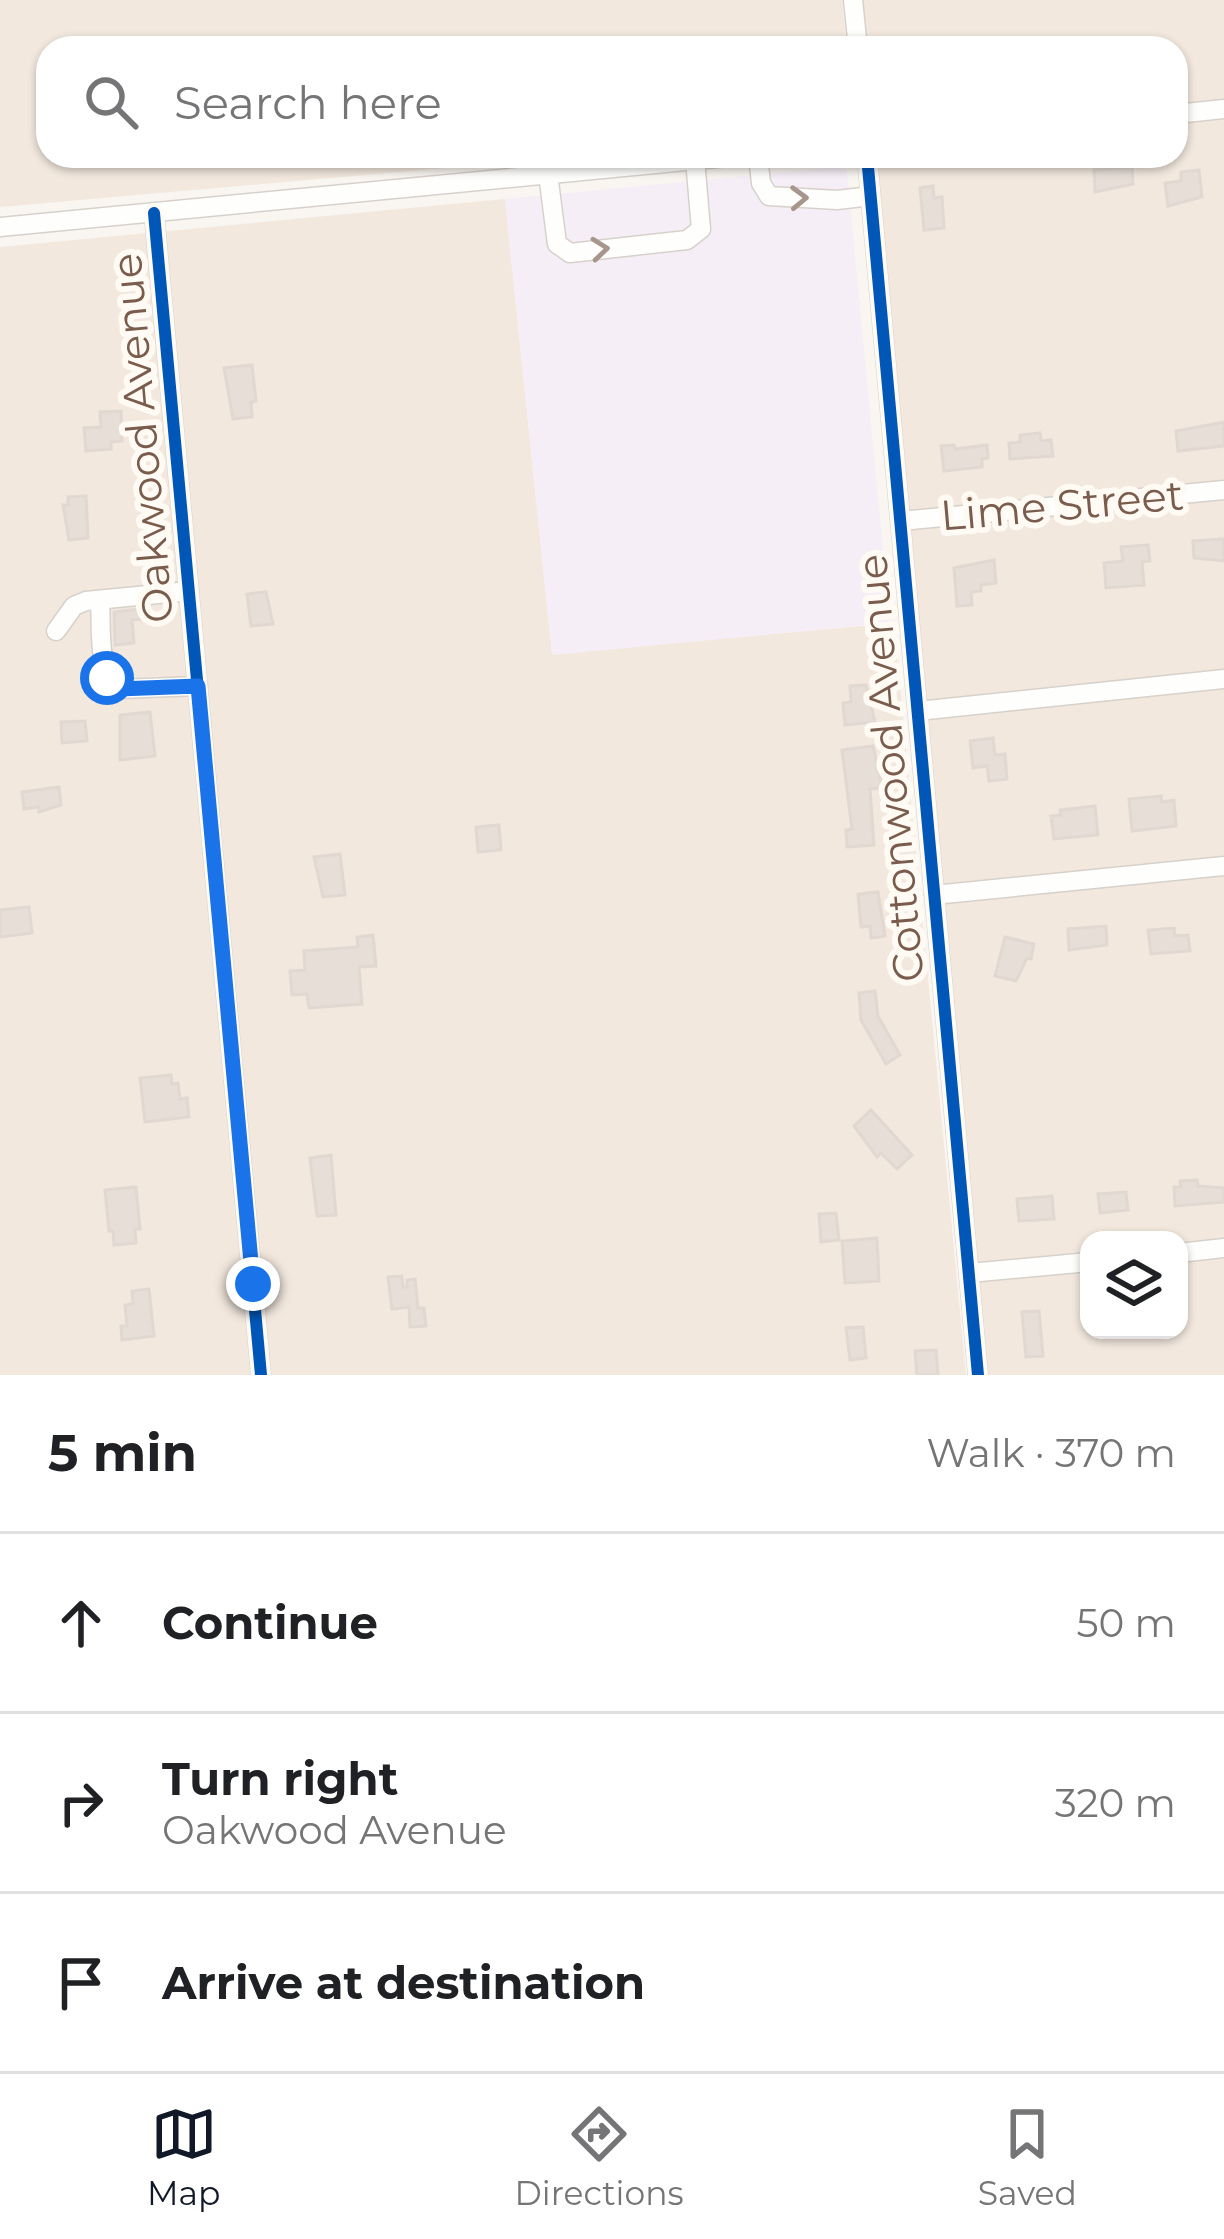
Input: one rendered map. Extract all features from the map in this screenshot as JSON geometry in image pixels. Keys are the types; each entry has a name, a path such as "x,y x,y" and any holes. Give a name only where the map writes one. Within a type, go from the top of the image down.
{"street":[{"path":"853,0 856,36"},
{"path":"1188,112 1224,109"},
{"path":"0,227 617,168"},
{"path":"548,175 557,244 570,253 697,236 701,229 696,168"},
{"path":"759,168 769,196 837,200 871,196"},
{"name":"Cottonwood Avenue","path":"868,168 978,1375"},
{"name":"Oakwood Avenue","path":"154,213 261,1375"},
{"name":"Lime Street","path":"901,521 1224,490"},
{"path":"56,631 74,607 189,591"},
{"path":"100,600 104,667 118,689 198,686"},
{"path":"918,711 1224,680"},
{"path":"934,895 1224,866"},
{"path":"1188,1252 1224,1248"},
{"path":"968,1273 1080,1263"}],"shaded area":[{"path":"0,0 842,0 846,36 36,36 36,168 444,168 0,207"},
{"path":"854,0 1224,0 1224,1375 983,1375 870,168 1188,168 1188,36 857,36"},
{"path":"828,168 847,171 890,623 552,655 505,199"},
{"path":"505,199 552,654 894,623 966,1375 0,1375 0,247"}],"building":[{"path":"1132,168 1133,184 1095,192 1094,170"},
{"path":"1199,170 1202,197 1168,206 1165,183 1181,181 1181,172"},
{"path":"933,186 934,198 942,197 944,228 924,230 920,188"},
{"path":"252,365 256,401 251,402 252,417 233,419 224,368"},
{"path":"121,411 122,441 111,442 111,449 86,451 84,428 101,427 100,412"},
{"path":"1224,422 1224,446 1178,451 1176,431"},
{"path":"1040,433 1041,441 1051,440 1053,456 1010,459 1009,443 1020,442 1020,435"},
{"path":"954,445 955,449 987,445 988,458 982,459 982,467 944,471 941,446"},
{"path":"86,496 88,538 69,540 63,505 68,505 68,497"},
{"path":"1224,539 1224,561 1194,558 1193,541"},
{"path":"1148,545 1150,561 1142,562 1144,585 1106,588 1104,563 1123,561 1121,547"},
{"path":"994,560 996,583 971,592 972,605 957,606 954,568"},
{"path":"266,592 273,624 251,626 247,594"},
{"path":"141,609 142,619 132,620 134,643 115,645 114,612"},
{"path":"866,685 875,722 845,725 843,703 851,702 850,686"},
{"path":"150,712 155,756 120,760 120,715"},
{"path":"85,721 87,741 62,743 61,722"},
{"path":"993,738 995,755 1005,754 1007,779 989,781 987,766 973,768 970,741"},
{"path":"873,746 882,788 870,789 874,845 847,847 846,830 852,829 842,750"},
{"path":"59,787 61,805 39,812 39,807 24,809 22,792"},
{"path":"1161,796 1162,802 1174,800 1176,826 1132,831 1129,799"},
{"path":"1095,806 1098,835 1054,839 1051,816 1061,815 1060,810"},
{"path":"499,825 501,850 478,852 476,827"},
{"path":"340,854 345,895 323,897 314,857"},
{"path":"878,892 885,936 871,938 870,926 861,927 858,894"},
{"path":"29,907 32,933 0,937 0,910"},
{"path":"1106,926 1107,945 1069,950 1068,929"},
{"path":"1174,928 1175,936 1188,935 1190,951 1151,954 1148,930"},
{"path":"373,935 376,966 359,967 362,1004 309,1008 307,994 292,995 290,971 305,970 304,951 358,947 357,937"},
{"path":"1005,937 1034,944 1031,959 1027,958 1016,981 995,976"},
{"path":"875,991 878,1016 900,1055 886,1064 861,1020 859,993"},
{"path":"171,1075 172,1084 178,1083 180,1099 187,1098 189,1117 145,1122 140,1078"},
{"path":"871,1110 912,1155 897,1169 881,1153 877,1157 854,1126"},
{"path":"331,1155 336,1215 317,1216 310,1158"},
{"path":"1197,1180 1198,1186 1224,1188 1224,1202 1175,1206 1174,1187 1181,1187 1180,1181"},
{"path":"136,1187 140,1229 135,1229 136,1243 114,1245 105,1190"},
{"path":"1126,1192 1128,1210 1100,1213 1098,1194"},
{"path":"1052,1196 1054,1219 1019,1221 1017,1199"},
{"path":"836,1213 839,1240 821,1242 819,1214"},
{"path":"877,1238 879,1281 845,1283 842,1241"},
{"path":"402,1276 403,1287 407,1280 415,1279 418,1308 424,1308 426,1326 410,1327 409,1307 392,1309 388,1277"},
{"path":"149,1289 154,1336 122,1340 121,1326 127,1326 125,1305 133,1304 132,1291"},
{"path":"1039,1311 1043,1356 1026,1357 1022,1312"},
{"path":"863,1327 866,1358 850,1360 846,1328"},
{"path":"936,1350 938,1375 917,1375 915,1351"}],"cycle path":[{"path":"868,168 978,1375"},
{"path":"154,213 261,1375"}],"route":[{"path":"107,678 118,689 137,691 198,686 253,1284"}]}
